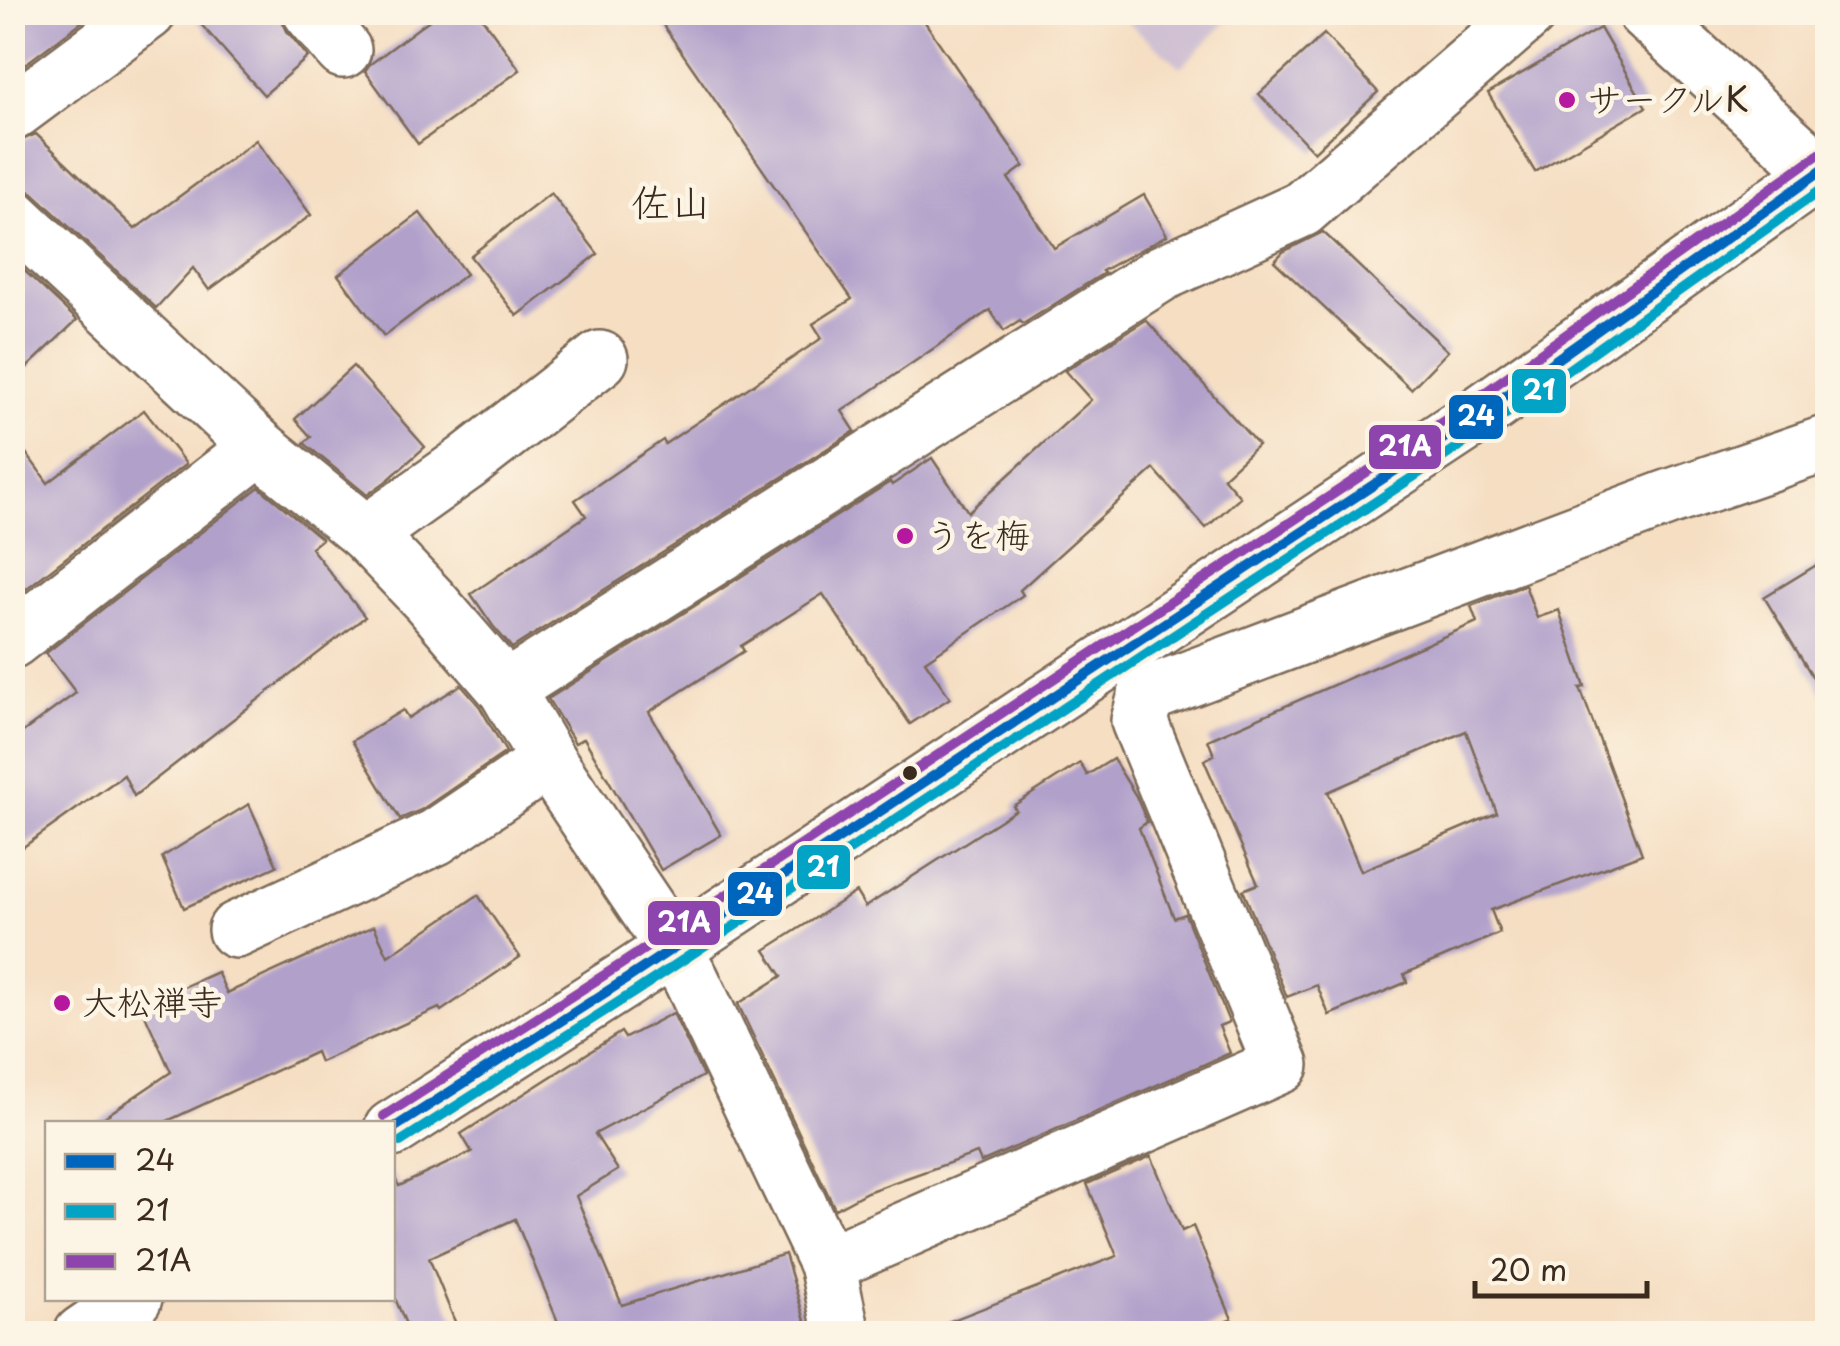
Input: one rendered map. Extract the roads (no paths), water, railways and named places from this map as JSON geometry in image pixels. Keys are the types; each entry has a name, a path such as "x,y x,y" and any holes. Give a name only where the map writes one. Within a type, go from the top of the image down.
{"street":[{"path":"12,113 148,12"},
{"path":"506,689 1162,274 1302,209 1529,12"},
{"path":"395,1127 672,947 1132,676 1467,423 1825,171 1644,12"},
{"path":"12,216 258,447 366,534 506,689 548,761 692,979 827,1264 842,1334"},
{"path":"366,534 466,463 600,359"},
{"path":"1132,676 1828,443"},
{"path":"12,640 258,447"},
{"path":"827,1264 1281,1065 1139,721 1132,676"},
{"path":"236,930 436,837 548,761"},
{"path":"82,1334 130,1301"}],"place":[{"name":"サークルK","path":"1567,100"},
{"name":"うを梅","path":"905,536"},
{"name":"大松禅寺","path":"62,1003"}],"district":[{"name":"佐山","path":"671,203"}]}
